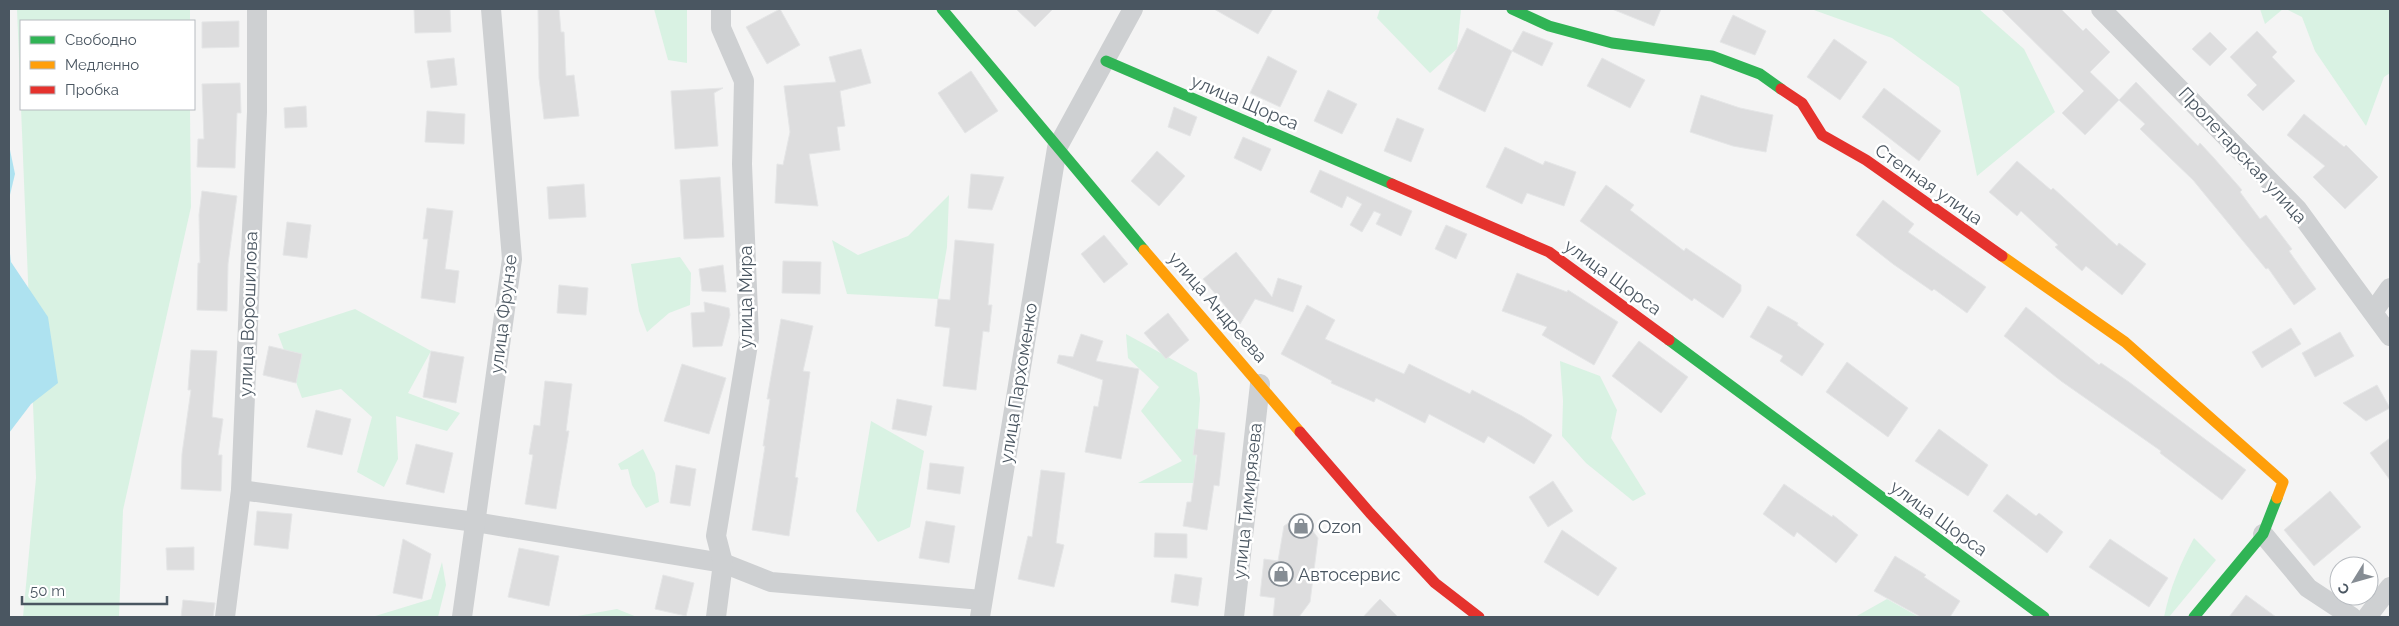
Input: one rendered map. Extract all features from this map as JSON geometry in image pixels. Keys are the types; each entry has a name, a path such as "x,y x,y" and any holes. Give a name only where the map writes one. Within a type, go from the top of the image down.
{"street":[{"name":"улица Ворошилова","path":"225,617 241,490 257,112 257,9"},
{"name":"улица Фрунзе","path":"462,617 512,259 491,9"},
{"name":"улица Мира","path":"716,617 723,563 716,536 749,338 742,164 744,81 721,28 721,9"},
{"name":"улица Андреева","path":"942,9 1057,148 1370,513 1435,583 1479,617"},
{"name":"улица Пархоменко","path":"981,609 1057,148 1133,9"},
{"name":"Степная улица","path":"1512,9 1549,26 1612,43 1712,56 1760,74 1802,103 1822,135 1866,160 2125,342 2283,482 2263,534"},
{"name":"Пролетарская улица","path":"2101,9 2297,208 2390,336"},
{"name":"улица Щорса","path":"1106,61 1549,252 2044,617"},
{"path":"2373,312 2390,288"},
{"name":"улица Тимирязева","path":"1234,617 1260,384"},
{"path":"241,490 475,522 723,563 771,582 981,609"},
{"path":"2194,617 2263,534 2308,588 2352,617"},
{"path":"2367,617 2390,587"}],"green space":[{"path":"17,9 190,9 190,20 20,20 20,83"},
{"path":"654,9 687,9 687,63 668,60"},
{"path":"1380,9 1461,9 1457,49 1430,73 1377,18"},
{"path":"1811,9 1979,9 2024,49 2055,112 1977,176 1959,87 1892,38"},
{"path":"2260,9 2283,9 2265,24"},
{"path":"2286,9 2390,9 2390,73 2384,77 2366,126 2315,51 2302,17"},
{"path":"21,110 190,110 191,207 123,510 119,617 23,617 36,478"},
{"path":"949,195 947,247 938,299 847,294 832,240 858,255 908,236"},
{"path":"680,257 691,273 690,305 669,313 647,332 639,311 631,264"},
{"path":"355,309 431,351 408,393 460,413 447,431 396,416 398,459 384,487 357,472 372,417 341,389 302,398 278,334"},
{"path":"1126,334 1197,373 1200,399 1194,483 1138,483 1182,461 1141,411 1159,387 1128,358"},
{"path":"1560,361 1600,376 1617,410 1611,438 1646,494 1633,501 1586,463 1562,436 1563,401"},
{"path":"871,421 924,451 910,527 878,542 856,511"},
{"path":"643,449 655,473 659,502 646,508 632,485 628,469 621,470 618,464"},
{"path":"2194,538 2216,560 2169,617 2164,617 2176,576"},
{"path":"442,562 446,585 438,617 372,617 431,599"},
{"path":"1887,599 1919,617 1855,617"},
{"path":"617,609 637,617 572,617"}],"water":[{"path":"9,145 15,174 9,199"},
{"path":"9,245 11,262 48,317 58,383 31,404 9,433"}],"building":[{"path":"414,9 450,9 451,32 415,33"},
{"path":"538,9 559,9 561,32 564,32 566,76 574,75 579,116 544,119 539,78"},
{"path":"780,9 800,45 767,64 746,27"},
{"path":"1016,9 1053,9 1035,27"},
{"path":"1214,9 1273,9 1258,34"},
{"path":"1612,9 1661,9 1654,26"},
{"path":"2001,9 2061,9 2083,31 2086,28 2110,52 2090,72 2119,100 2085,135 2062,113 2084,91"},
{"path":"1733,15 1766,31 1755,55 1720,42"},
{"path":"239,21 239,47 202,48 202,22"},
{"path":"1467,28 1512,51 1485,112 1438,89"},
{"path":"1523,31 1553,43 1542,66 1512,51"},
{"path":"2257,31 2277,52 2272,57 2295,81 2263,111 2247,95 2257,85 2230,57"},
{"path":"2210,32 2227,49 2210,66 2192,49"},
{"path":"1834,39 1867,62 1840,100 1807,77"},
{"path":"861,49 871,83 840,91 845,126 837,127 840,150 809,154 818,206 775,203 777,164 783,165 790,132 784,86 836,82 829,57"},
{"path":"1268,56 1297,71 1280,107 1250,93"},
{"path":"454,58 457,85 431,88 427,61"},
{"path":"1602,58 1645,80 1630,108 1587,86"},
{"path":"971,71 998,111 965,133 938,93"},
{"path":"2136,82 2198,146 2200,143 2213,157 2242,190 2240,192 2260,219 2266,215 2292,249 2289,251 2316,289 2294,305 2268,268 2266,269 2193,180 2140,129 2145,124 2119,100"},
{"path":"240,83 241,113 237,113 235,168 197,167 198,139 204,139 202,84"},
{"path":"723,88 714,93 718,146 675,149 671,91"},
{"path":"1884,88 1941,131 1919,161 1862,117"},
{"path":"1328,90 1357,104 1342,134 1314,121"},
{"path":"1701,95 1740,108 1773,115 1766,152 1733,146 1690,132"},
{"path":"306,106 307,127 285,128 284,108"},
{"path":"1174,107 1197,117 1190,136 1168,127"},
{"path":"427,111 465,114 464,144 425,142"},
{"path":"2304,114 2344,147 2346,145 2378,177 2345,209 2313,177 2325,166 2287,135"},
{"path":"1397,118 1424,129 1411,162 1384,151"},
{"path":"1243,137 1271,149 1261,171 1234,158"},
{"path":"1505,147 1543,165 1545,161 1576,172 1564,206 1527,193 1522,204 1486,187"},
{"path":"1157,151 1185,176 1159,206 1131,181"},
{"path":"2017,161 2051,190 2053,188 2117,246 2119,243 2146,264 2122,295 2086,266 2082,271 2055,247 2058,245 2021,211 2017,216 1989,192"},
{"path":"1320,170 1412,211 1401,236 1376,224 1381,214 1374,211 1362,232 1350,225 1362,204 1347,196 1342,208 1310,192"},
{"path":"971,174 1004,177 992,210 968,208"},
{"path":"720,177 724,237 684,239 680,180"},
{"path":"584,184 586,217 549,219 547,187"},
{"path":"1606,185 1634,205 1630,210 1684,251 1686,248 1741,285 1741,291 1723,318 1694,298 1692,301 1580,221"},
{"path":"202,191 237,196 228,264 227,311 197,310 198,263 200,263 199,215"},
{"path":"1883,200 1914,224 1908,232 1986,287 1967,313 1934,289 1932,291 1893,264 1856,235"},
{"path":"427,208 453,211 445,269 459,271 455,303 421,298 428,239 423,239"},
{"path":"287,222 311,225 307,258 283,255"},
{"path":"1446,225 1467,234 1456,259 1435,249"},
{"path":"1104,235 1128,264 1104,283 1081,254"},
{"path":"955,240 994,244 988,305 992,305 989,332 983,331 976,390 943,386 950,328 935,326 938,299 950,300"},
{"path":"1236,252 1272,297 1278,278 1302,286 1293,312 1255,299 1240,324 1203,279"},
{"path":"783,261 821,262 820,294 782,293"},
{"path":"723,265 726,292 702,291 699,269"},
{"path":"1517,273 1567,292 1568,290 1618,322 1594,365 1542,335 1547,327 1502,311"},
{"path":"559,285 588,288 586,315 557,313"},
{"path":"704,302 729,308 730,315 722,346 693,347 691,313 705,312"},
{"path":"1307,305 1335,320 1325,339 1404,374 1409,364 1470,394 1472,390 1522,416 1552,435 1534,464 1488,436 1484,443 1429,414 1425,423 1376,398 1374,402 1331,383 1332,381 1281,354"},
{"path":"1768,306 1798,323 1797,325 1824,344 1802,376 1780,361 1783,356 1750,337"},
{"path":"2026,307 2099,365 2101,363 2129,382 2246,470 2222,500 2160,453 2161,451 2061,381 2004,336"},
{"path":"1168,313 1189,340 1166,359 1144,333"},
{"path":"781,319 813,326 803,371 810,372 795,477 798,478 789,536 752,530 765,446 763,446 770,399 767,399"},
{"path":"2291,328 2301,344 2262,368 2252,352"},
{"path":"2340,332 2354,356 2315,377 2302,353"},
{"path":"1081,334 1103,341 1096,361 1139,369 1121,459 1085,452 1094,406 1098,407 1103,380 1057,363 1059,355 1073,357"},
{"path":"1639,341 1688,377 1661,413 1612,376"},
{"path":"269,346 302,354 296,383 263,375"},
{"path":"191,350 217,351 212,417 223,419 218,455 222,455 221,491 181,489 182,454 191,390 188,390"},
{"path":"431,351 464,357 456,403 423,397"},
{"path":"1847,362 1908,408 1888,437 1826,392"},
{"path":"682,364 726,378 709,434 664,421"},
{"path":"545,381 572,384 566,431 569,431 556,509 525,504 533,455 529,454 534,425 540,426"},
{"path":"2377,385 2390,408 2366,421 2343,403"},
{"path":"897,399 932,406 926,436 892,429"},
{"path":"316,410 351,419 342,455 307,447"},
{"path":"1196,429 1225,433 1219,486 1214,485 1207,530 1183,526 1187,502 1191,502 1197,455 1193,455"},
{"path":"1939,429 1988,465 1968,496 1915,461"},
{"path":"2390,438 2390,480 2370,453"},
{"path":"416,444 453,453 444,493 406,484"},
{"path":"930,463 964,467 960,494 927,489"},
{"path":"676,465 696,469 690,506 670,503"},
{"path":"1041,470 1065,473 1056,543 1064,545 1054,587 1018,579 1028,536 1032,537"},
{"path":"1553,481 1573,511 1548,527 1529,497"},
{"path":"1784,484 1832,517 1833,515 1858,535 1836,563 1797,532 1794,537 1763,514"},
{"path":"2330,491 2361,527 2314,566 2284,530"},
{"path":"2007,494 2036,516 2039,513 2063,532 2047,553 1993,511"},
{"path":"257,511 292,514 288,549 254,545"},
{"path":"1296,518 1304,519 1318,538 1310,602 1299,617 1273,617 1275,598 1260,596 1264,559 1278,561 1284,526"},
{"path":"926,521 955,526 949,563 919,558"},
{"path":"1562,530 1617,568 1598,596 1544,562"},
{"path":"1155,533 1187,534 1187,558 1154,557"},
{"path":"403,539 431,554 422,599 393,593"},
{"path":"2110,539 2168,578 2149,607 2089,567"},
{"path":"194,547 194,570 167,570 166,548"},
{"path":"519,548 559,556 549,606 508,597"},
{"path":"1895,556 1926,575 1924,577 1960,601 1950,617 1921,617 1874,591"},
{"path":"1175,574 1202,578 1198,606 1171,602"},
{"path":"663,575 694,583 686,616 655,609"},
{"path":"2246,595 2276,617 2229,617"},
{"path":"1380,599 1398,617 1363,617"},
{"path":"183,600 215,603 213,617 181,617"}],"traffic: fast":[{"path":"942,9 1144,250"},
{"path":"1512,9 1549,26 1612,43 1712,56 1760,74 1781,89"},
{"path":"1106,61 1392,184"},
{"path":"1669,340 2044,617"},
{"path":"2194,617 2263,534 2277,498"}],"traffic: slow":[{"path":"1144,250 1300,432"},
{"path":"2002,256 2125,342 2283,482 2277,498"}],"traffic: jam":[{"path":"1781,89 1802,103 1822,135 1866,160 2002,256"},
{"path":"1392,184 1549,252 1669,340"},
{"path":"1300,432 1370,513 1435,583 1479,617"}],"place":[{"name":"Ozon","path":"1301,526"},
{"name":"Автосервис","path":"1281,574"}]}
